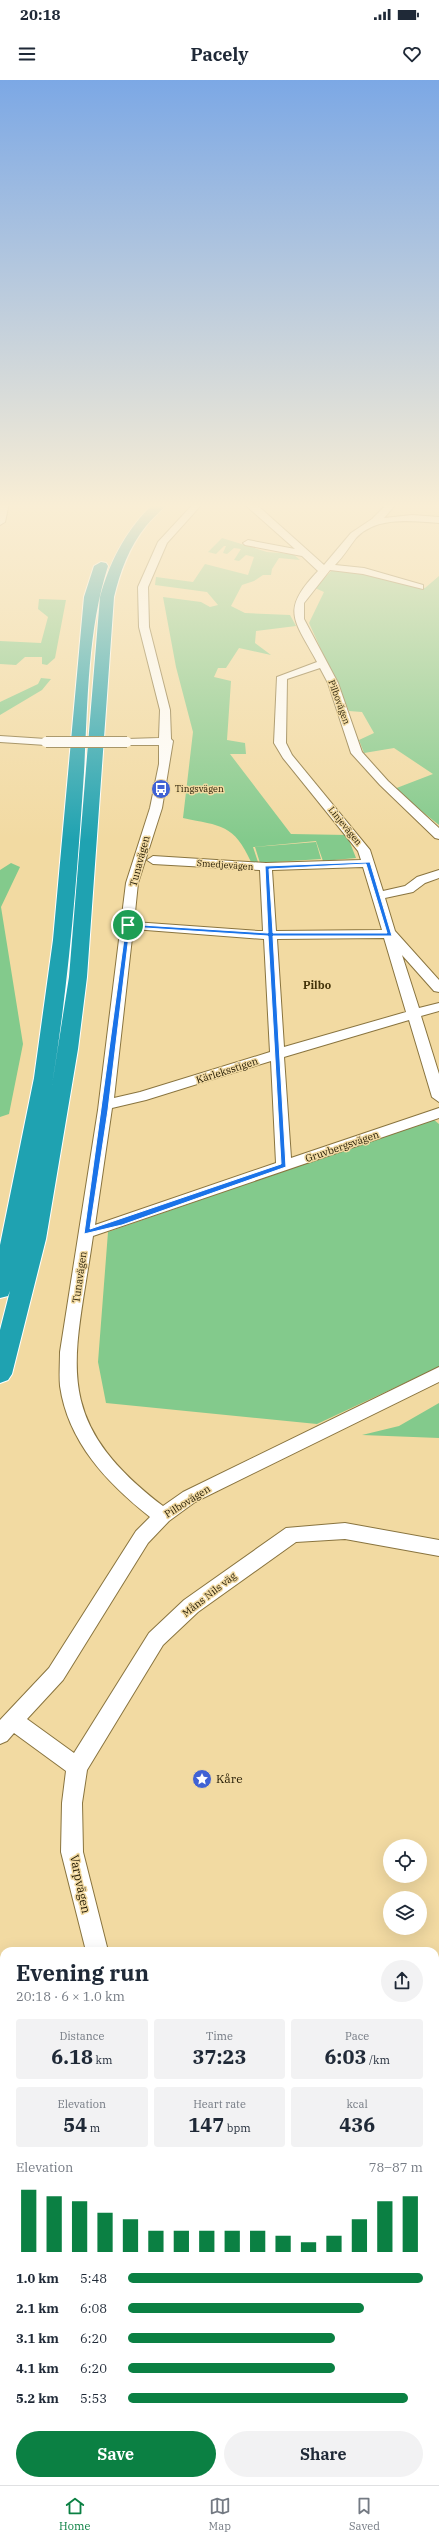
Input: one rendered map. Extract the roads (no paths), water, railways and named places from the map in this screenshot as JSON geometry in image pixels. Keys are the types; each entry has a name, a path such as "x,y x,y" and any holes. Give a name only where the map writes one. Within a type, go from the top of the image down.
{"highway":[{"path":"0,1290 22,1192 48,1049 63,909 88,615"},
{"path":"0,1374 35,1239 69,1041 78,977 106,615"}],"street":[{"name":"Tunavägen","path":"144,615 144,627 163,697 167,741 160,793 132,882 106,1104 68,1352 69,1389 77,1419 92,1449 112,1473 134,1494 163,1516"},
{"name":"Pilbovägen","path":"300,615 304,632 323,663 338,695 357,753 388,787 439,835"},
{"name":"Linjevägen","path":"323,663 283,676 280,743 287,756 360,844 379,896 439,1097"},
{"path":"0,739 46,742 167,741"},
{"name":"Smedjevägen","path":"153,860 266,867 368,863"},
{"path":"266,867 276,1055 284,1165"},
{"path":"379,896 409,889 421,880 439,874"},
{"path":"128,925 270,934 390,934 439,988"},
{"name":"Kärleksstigen","path":"106,1104 141,1097 439,1007"},
{"name":"Gruvbergsvägen","path":"86,1233 120,1223 284,1165 439,1113"},
{"name":"Pilbovägen","path":"4,1726 56,1674 142,1537 163,1516 189,1497 220,1481 439,1374"},
{"name":"Måns Nils väg","path":"77,1767 156,1639 191,1606 292,1534 345,1531 439,1548"},
{"path":"4,1726 77,1767"},
{"name":"Varpvägen","path":"77,1767 72,1803 72,1852 96,1947"}],"place":[{"name":"Tingsvägen","path":"161,789"},
{"name":"Kåre","path":"202,1779"}],"district":[{"name":"Pilbo","path":"317,985"}]}
